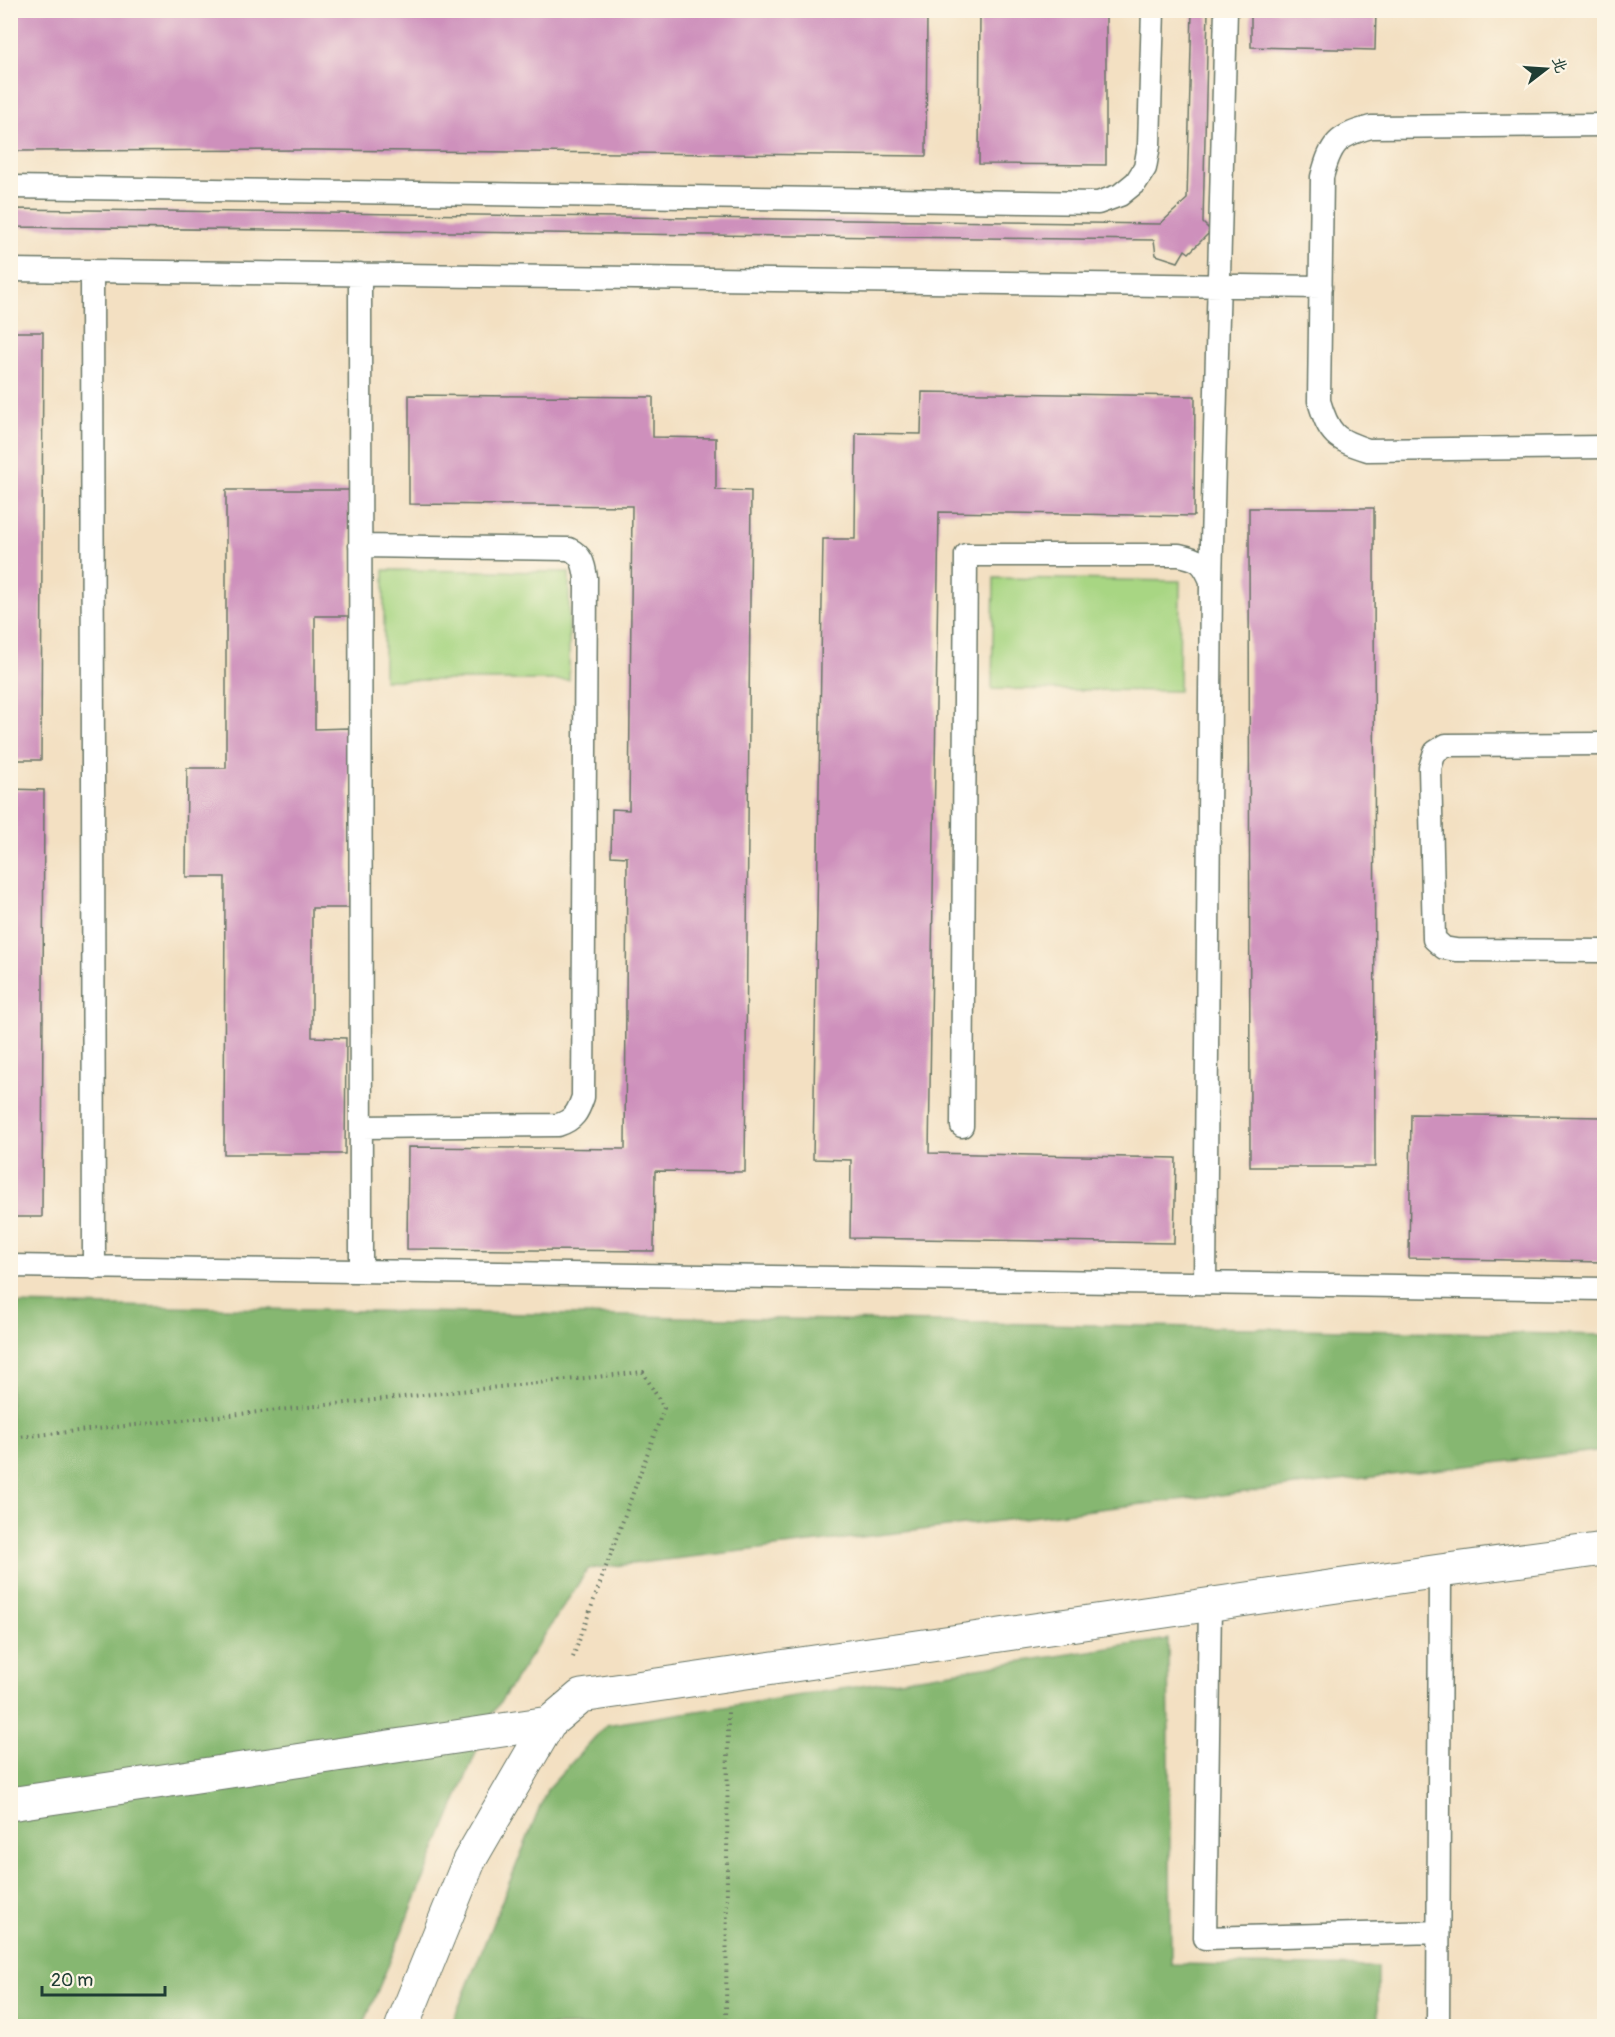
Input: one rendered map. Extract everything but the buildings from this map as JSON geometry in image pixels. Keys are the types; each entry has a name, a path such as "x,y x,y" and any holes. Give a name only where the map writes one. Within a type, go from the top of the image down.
{"street":[{"path":"402,2026 469,1861 549,1723 581,1696 1605,1549"},
{"path":"10,1804 549,1723"}],"lane":[{"path":"10,187 1098,203 1120,195 1136,182 1145,168 1149,145 1153,10"},
{"path":"1205,1283 1211,581 1226,10"},
{"path":"1605,125 1371,127 1349,133 1336,144 1328,155 1323,177 1319,402 1332,431 1343,442 1368,450 1605,447"},
{"path":"10,270 1321,287"},
{"path":"92,271 94,1268"},
{"path":"360,274 361,1271"},
{"path":"360,546 569,549 577,553 584,562 586,578 583,1097 578,1111 569,1121 558,1125 361,1127"},
{"path":"962,1126 966,555 1179,555 1194,558 1204,565 1211,581"},
{"path":"1605,744 1446,745 1435,752 1430,768 1434,939 1444,948 1456,950 1605,951"},
{"path":"10,1266 1605,1289"},
{"path":"1438,2026 1440,1571"},
{"path":"1210,1605 1205,1938 1438,1932"}],"path":[{"path":"10,1438 642,1372 663,1408 569,1667"},
{"path":"726,2026 728,1675"}],"green space":[{"path":"384,570 569,572 569,680 384,680"},
{"path":"994,578 1180,581 1179,691 992,689"},
{"path":"10,1304 1604,1335 1604,1450 588,1569 491,1716 363,2026 11,2026"},
{"path":"1168,1639 1171,1964 1378,1967 1378,2026 451,2026 547,1790 606,1725"}]}
